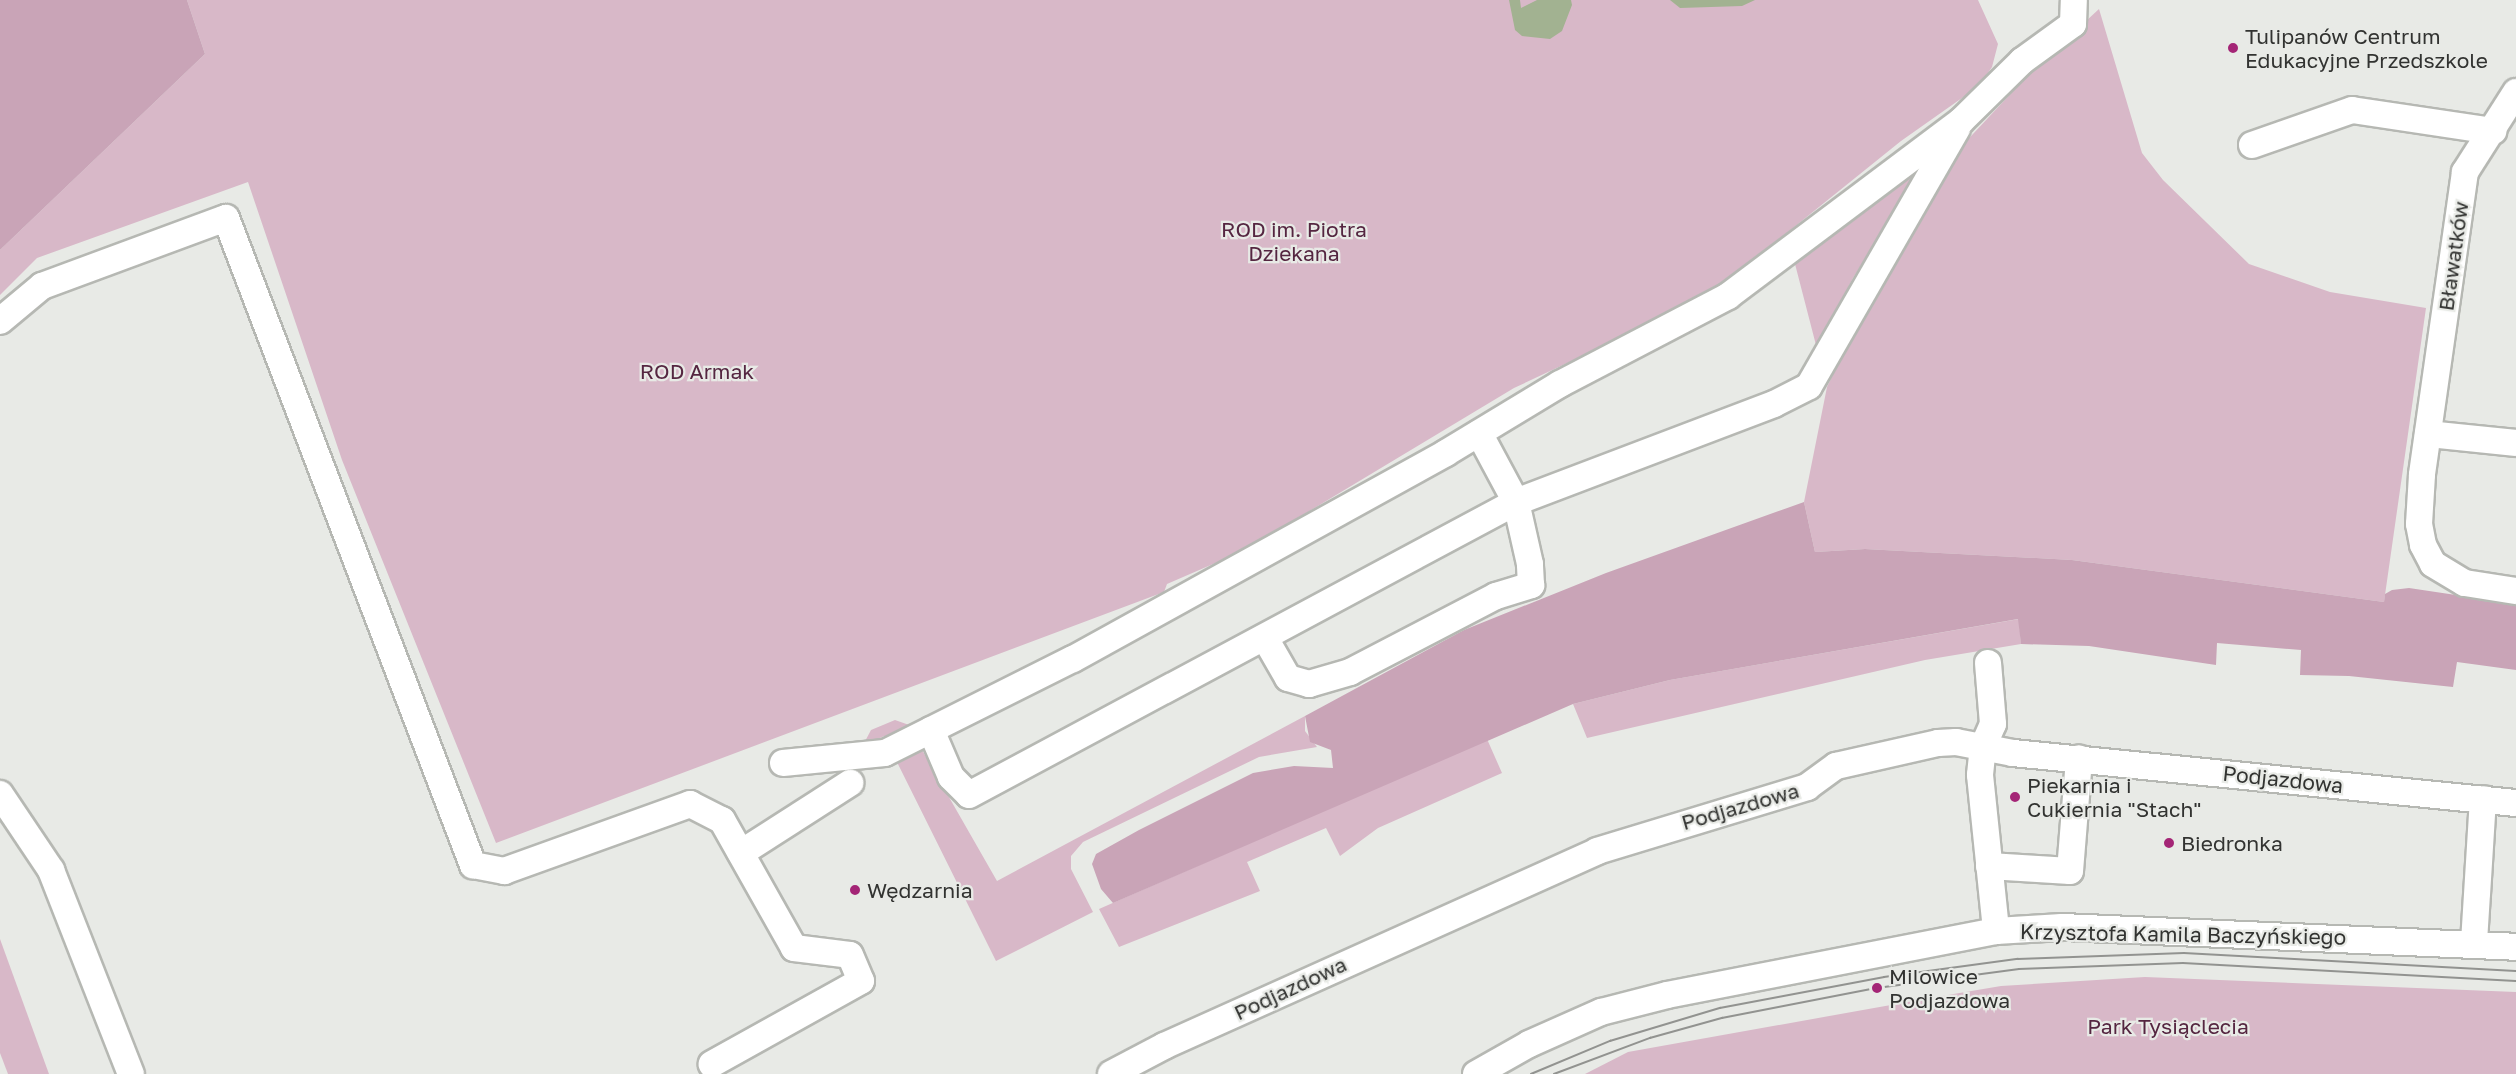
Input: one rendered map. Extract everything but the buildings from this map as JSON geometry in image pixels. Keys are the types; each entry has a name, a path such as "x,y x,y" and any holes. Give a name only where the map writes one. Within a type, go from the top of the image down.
{"street":[{"path":"783,763 885,753 1134,626 1479,433 1560,384 1728,296 1961,121 2022,62 2073,24 2074,0"},
{"name":"Bławatków","path":"2516,92 2465,172 2428,434 2419,524 2423,545 2433,564 2465,583 2516,591"},
{"path":"2252,145 2352,110 2493,131"},
{"path":"931,730 951,777 969,795 1516,502 1774,404 1809,386 1961,121"},
{"path":"0,321 42,286 226,218 473,865 504,871 690,804 722,820 794,948 850,955 861,981 712,1064"},
{"path":"1265,638 1288,678 1309,684 1350,672 1496,596 1531,585 1530,564 1516,502 1479,433"},
{"path":"2428,434 2516,443"},
{"path":"1988,663 1993,724 1983,746 1980,776 1996,931"},
{"name":"Podjazdowa","path":"1111,1074 1164,1046 1597,851 1807,787 1836,766 1938,743 1983,746 2013,753 2516,802"},
{"path":"1989,866 2070,871 2079,758"},
{"path":"741,853 850,783"},
{"path":"0,794 51,870 131,1074"},
{"path":"2474,942 2483,799"},
{"name":"Krzysztofa Kamila Baczyńskiego","path":"1476,1074 1529,1044 1601,1012 1677,993 1996,931 2062,927 2474,942 2516,947"}],"green space":[{"path":"187,0 1978,0 1998,44 1992,67 1979,86 1901,141 1706,298 1514,388 1243,551 1167,584 1164,592 496,843 342,460 248,182 37,258 0,295 0,250 205,54"},
{"path":"2099,9 2142,153 2163,180 2249,264 2330,292 2426,308 2384,602 2072,560 1865,549 1815,552 1804,502 1827,387 1890,257 1943,166 2031,72"},
{"path":"1933,151 1853,278 1817,349 1795,264"},
{"path":"2019,619 2021,644 1925,660 1587,738 1573,704 1670,680"},
{"path":"1305,716 1305,731 1317,747 1259,757 1083,842 1071,856 1071,869 1093,912 996,961 884,736 862,747 871,730 895,720 912,726 918,743 997,881"},
{"path":"1487,739 1502,773 1378,828 1340,856 1326,828 1247,862 1260,891 1119,947 1099,909"},
{"path":"0,939 49,1074 8,1074 0,1053"},
{"name":"Park Tysiąclecia","path":"2145,977 2516,992 2516,1074 1585,1074 1628,1052 1930,998 2001,986"}],"shaded area":[{"path":"0,0 187,0 205,54 0,250"},
{"path":"1509,0 1520,0 1521,8 1537,0 1571,0 1572,5 1562,31 1550,39 1522,36 1515,30"},
{"path":"1670,0 1755,0 1742,6 1680,8"},
{"path":"1804,502 1815,552 1865,549 2072,560 2384,602 2385,594 2392,590 2409,588 2516,604 2516,670 2457,662 2453,687 2349,676 2300,675 2301,650 2217,643 2216,665 2089,646 2021,644 2018,619 1670,680 1573,704 1113,903 1101,889 1092,864 1096,854 1139,830 1253,773 1294,766 1333,768 1331,750 1310,742 1305,716 1464,630 1606,573"}],"tram line":[{"path":"1531,1074 1610,1041 1720,1008 1884,977 2018,959 2184,953 2516,971"},
{"path":"1554,1074 1650,1038 1722,1018 1877,988 2019,969 2183,963 2516,981"}],"place":[{"name":"Tulipanów Centrum Edukacyjne Przedszkole","path":"2233,48"},
{"name":"Piekarnia i Cukiernia \"Stach\"","path":"2015,797"},
{"name":"Biedronka","path":"2169,843"},
{"name":"Wędzarnia","path":"855,890"},
{"name":"Milowice Podjazdowa","path":"1877,988"}],"park label":[{"name":"ROD im. Piotra Dziekana","path":"1294,241"},
{"name":"ROD Armak","path":"697,371"}]}
